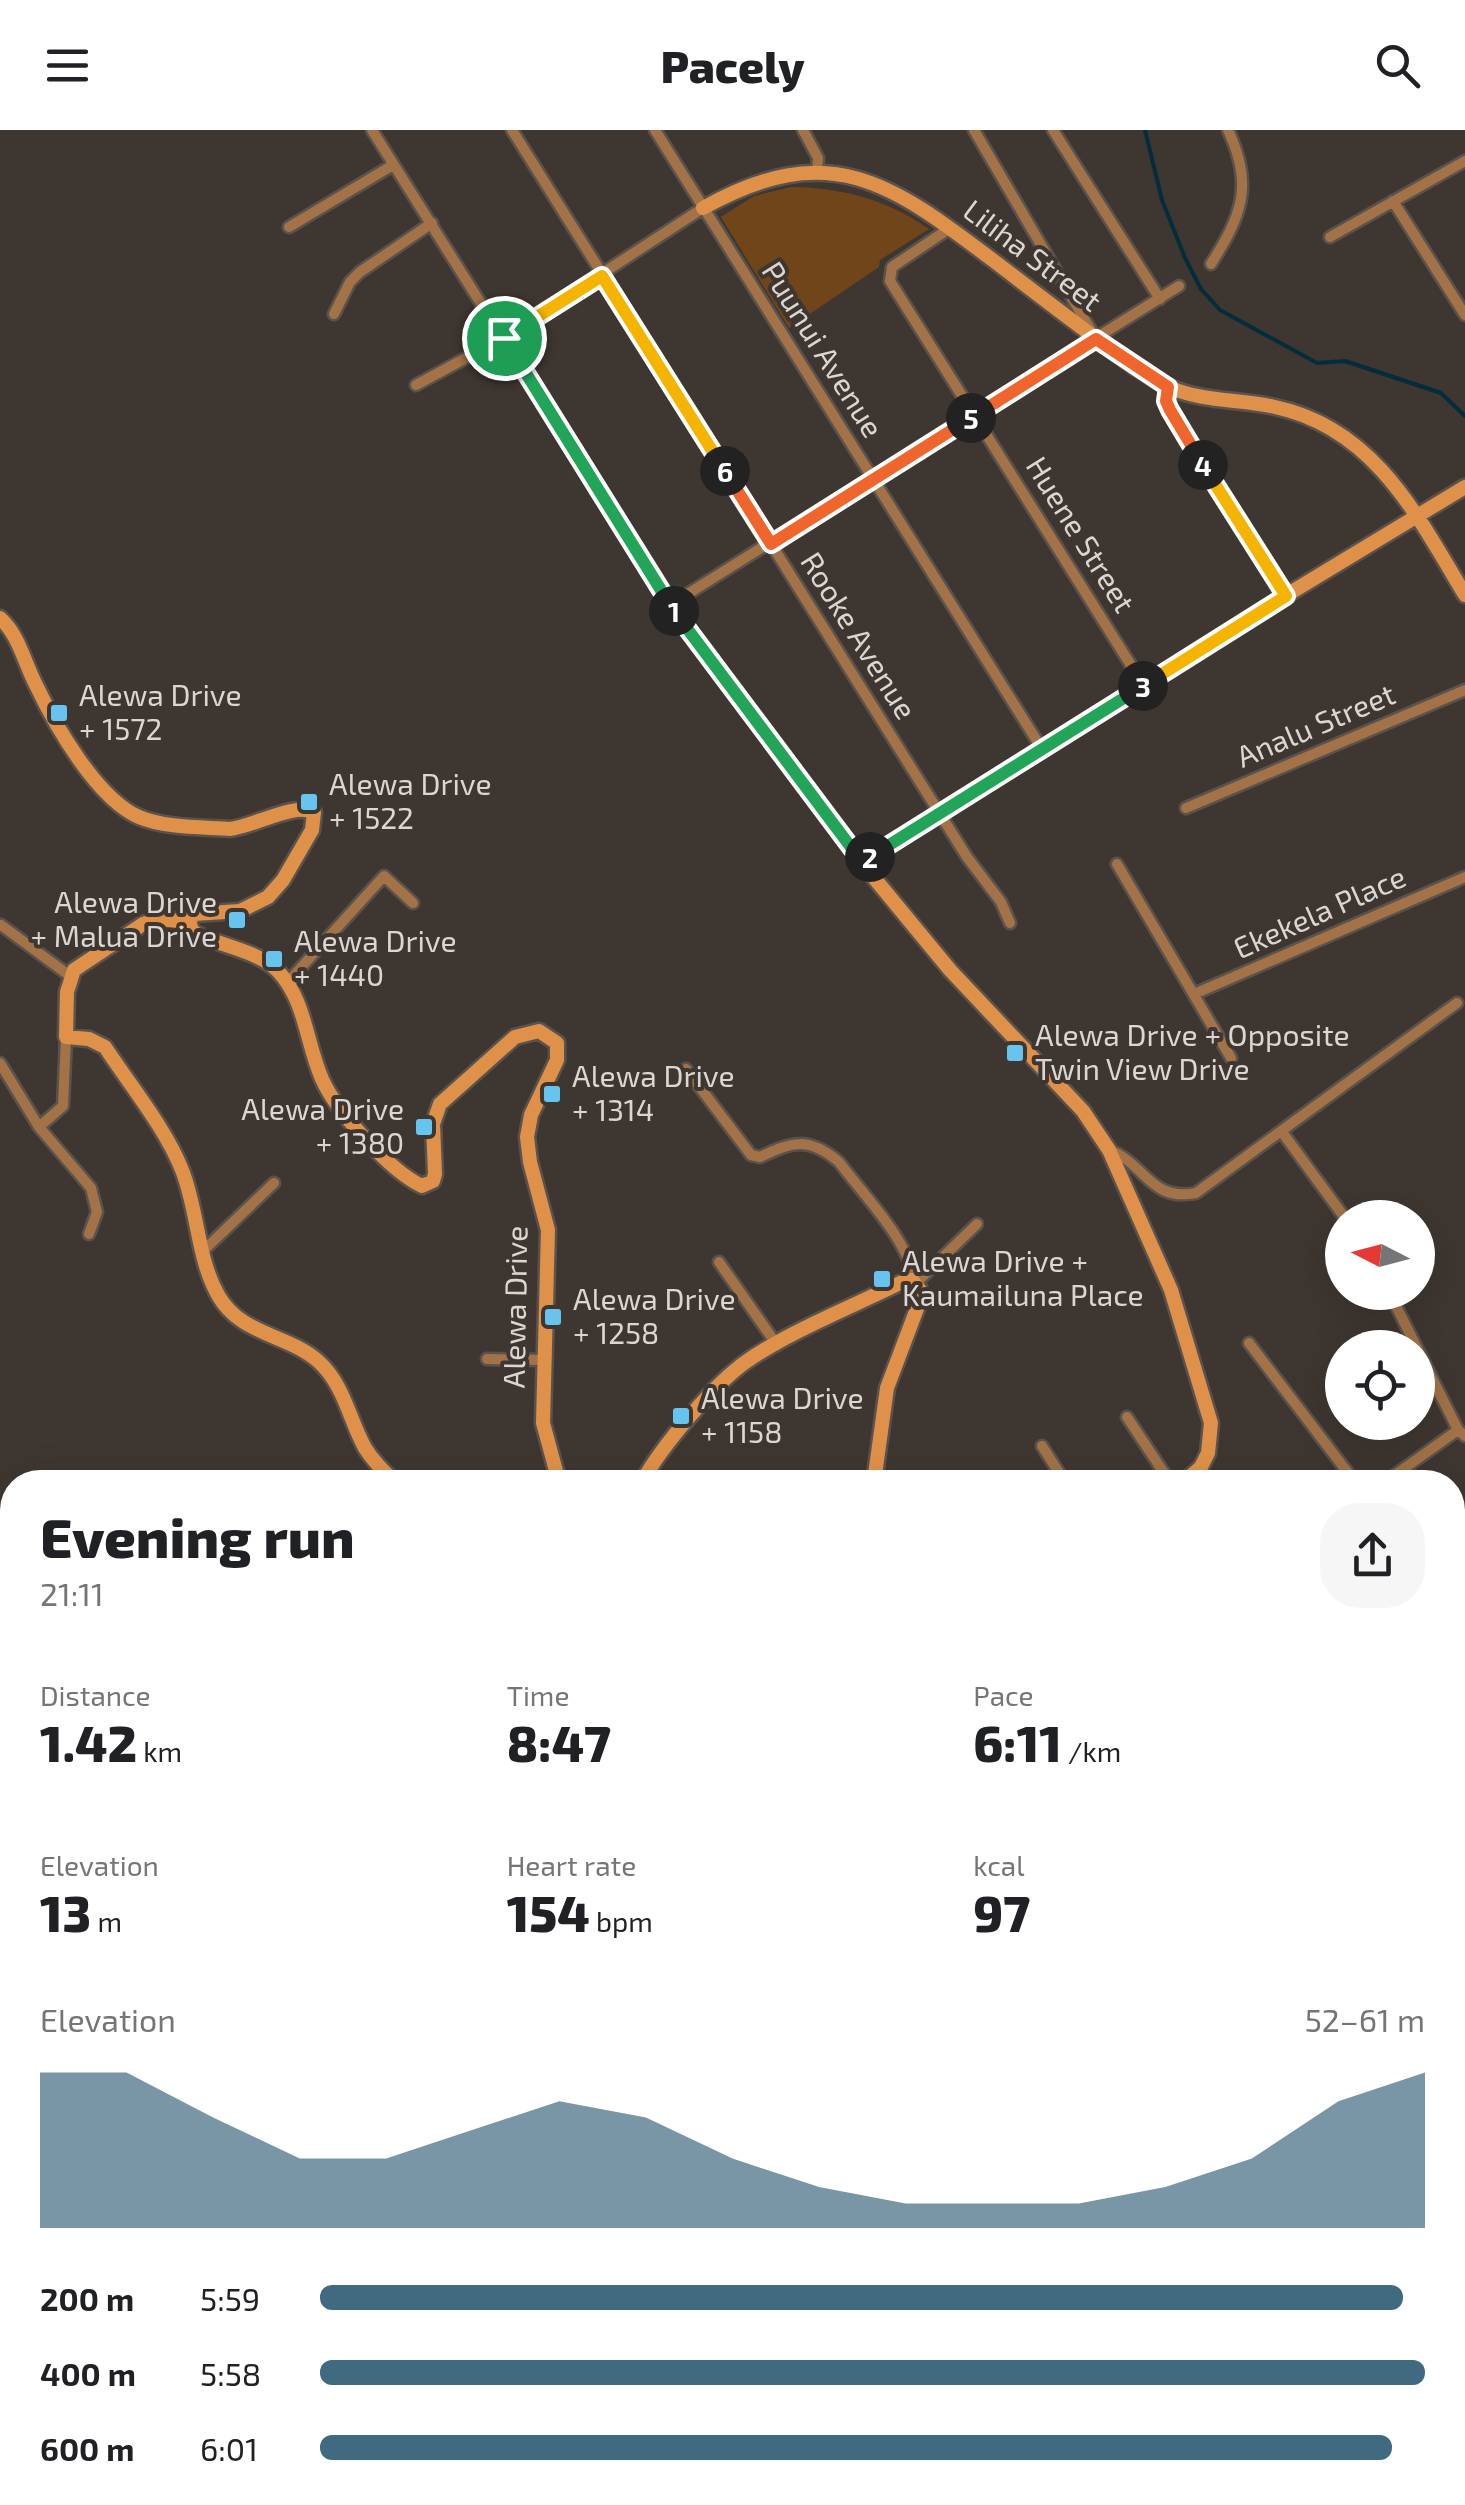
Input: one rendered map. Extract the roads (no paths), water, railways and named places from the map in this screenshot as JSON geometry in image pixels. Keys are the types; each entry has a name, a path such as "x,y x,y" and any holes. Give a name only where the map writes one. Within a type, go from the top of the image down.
{"street":[{"path":"372,130 670,606 878,886 950,970 1084,1111 1109,1150 1171,1290 1210,1424 1208,1453 1198,1470"},
{"name":"Rooke Avenue","path":"512,130 940,813 1001,902 1010,923"},
{"name":"Puunui Avenue","path":"655,130 1042,749"},
{"path":"803,130 818,158 817,173"},
{"path":"974,130 1096,339"},
{"path":"1053,130 1160,299"},
{"path":"1211,264 1235,226 1241,204 1243,170 1228,130"},
{"path":"1330,237 1465,162"},
{"path":"290,227 393,164"},
{"name":"Liliha Street","path":"703,208 760,180 817,173 868,181 892,190 1168,387 1211,399 1274,406 1327,426 1368,454 1396,483 1465,595"},
{"path":"1394,201 1465,315"},
{"path":"416,385 504,338 703,208"},
{"path":"334,314 350,282 360,272 432,222"},
{"name":"Huene Street","path":"950,228 892,267 890,281 1144,686"},
{"path":"670,606 1179,286"},
{"path":"1168,387 1166,401 1173,416 1286,596"},
{"path":"862,862 1465,487"},
{"path":"0,618 16,640 51,713 96,781 129,811 151,820 230,830 300,808 314,813 312,830 284,880 268,897 240,911 194,914 189,922"},
{"name":"Analu Street","path":"1186,808 1465,690"},
{"path":"1116,864 1230,1058"},
{"path":"189,922 193,932 266,962 287,983 384,876 412,902"},
{"name":"Ekekela Place","path":"1194,994 1465,877"},
{"path":"39,1127 63,1106 70,976 80,965 143,924 160,920 189,922"},
{"path":"1,925 70,976"},
{"name":"Alewa Drive","path":"287,983 299,1004 327,1089 370,1142 422,1186 433,1181 435,1174 433,1124 447,1096 527,1031 546,1032 557,1043 557,1060 530,1115 527,1137 548,1230 542,1423 556,1470"},
{"path":"1109,1150 1128,1158 1158,1189 1183,1196 1208,1186 1458,1003"},
{"path":"66,1037 90,1039 105,1047 182,1169 217,1293 250,1328 301,1349 327,1370 366,1449 384,1470"},
{"path":"0,1063 39,1127 91,1188 98,1212 89,1234"},
{"path":"686,1069 751,1155 760,1157 784,1144 800,1143 839,1162 912,1264 920,1298 888,1388 876,1470"},
{"path":"1282,1132 1332,1200"},
{"path":"204,1250 274,1183"},
{"path":"916,1283 977,1224"},
{"path":"720,1262 777,1345"},
{"path":"650,1470 725,1380 746,1362 904,1281 916,1283"},
{"path":"1398,1310 1462,1433 1406,1470"},
{"path":"1249,1344 1345,1470"},
{"path":"487,1359 544,1360"},
{"path":"1126,1417 1162,1470"},
{"path":"1042,1446 1057,1470"}],"waterway":[{"path":"1145,130 1162,200 1185,258 1201,289 1220,310 1317,363 1345,361 1441,393 1465,416"}],"place":[{"name":"Alewa Drive + 1572","path":"59,713"},
{"name":"Alewa Drive + 1522","path":"309,802"},
{"name":"Alewa Drive + Malua Drive","path":"237,920"},
{"name":"Alewa Drive + 1440","path":"274,959"},
{"name":"Alewa Drive + Opposite Twin View Drive","path":"1015,1053"},
{"name":"Alewa Drive + 1314","path":"552,1094"},
{"name":"Alewa Drive + 1380","path":"424,1127"},
{"name":"Alewa Drive + Kaumailuna Place","path":"882,1279"},
{"name":"Alewa Drive + 1258","path":"553,1317"},
{"name":"Alewa Drive + 1158","path":"681,1416"}]}
